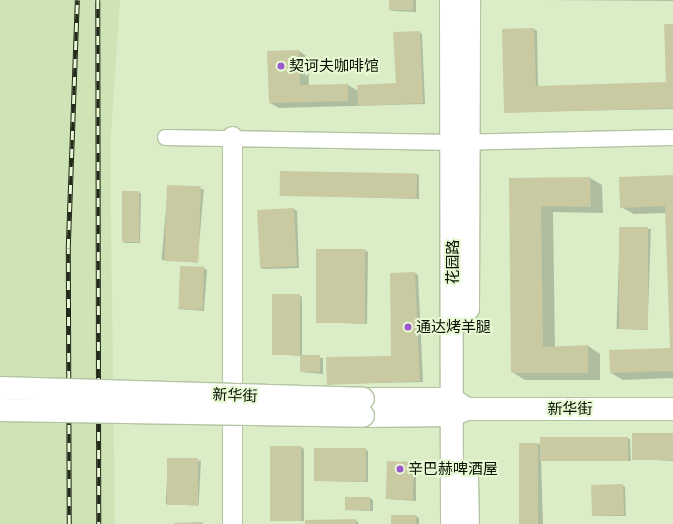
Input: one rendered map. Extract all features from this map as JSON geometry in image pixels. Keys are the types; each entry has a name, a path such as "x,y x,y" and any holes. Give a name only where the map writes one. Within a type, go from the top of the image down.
{"main road":[{"name":"花园路","path":"451,0 462,142"},
{"name":"花园路","path":"452,524 457,408 462,142 469,0"},
{"name":"新华街","path":"0,388 363,407"},
{"name":"新华街","path":"0,410 363,407 673,409"},
{"name":"花园路","path":"457,408 468,524"}],"street":[{"path":"232,136 232,524"},
{"path":"165,137 232,136 462,142 673,137"}],"shaded area":[{"path":"0,0 120,0 110,150 115,524 0,524"}],"building":[{"path":"389,0 413,0 413,10 389,10"},
{"path":"664,24 673,24 673,108 504,113 502,29 534,28 536,86 666,82"},
{"path":"420,31 423,103 358,106 357,85 396,83 393,32"},
{"path":"299,50 300,85 348,84 348,101 269,103 267,51"},
{"path":"280,171 417,173 417,198 280,196"},
{"path":"673,175 673,371 610,373 609,350 670,348 665,206 620,208 619,177"},
{"path":"590,177 591,207 541,206 543,347 588,345 588,373 511,373 509,178"},
{"path":"167,185 201,186 198,262 164,261"},
{"path":"122,191 139,191 139,242 122,242"},
{"path":"294,208 297,266 260,268 257,210"},
{"path":"619,227 648,227 648,329 619,329"},
{"path":"316,249 365,249 365,323 316,323"},
{"path":"180,266 204,267 202,310 178,309"},
{"path":"415,272 420,381 327,385 326,357 391,356 390,273"},
{"path":"272,294 300,294 300,355 272,355"},
{"path":"300,355 320,355 320,372 300,372"},
{"path":"632,433 673,433 673,460 632,460"},
{"path":"540,437 628,437 628,461 540,461"},
{"path":"519,443 538,443 538,524 519,524"},
{"path":"270,446 301,446 301,521 270,521"},
{"path":"314,448 366,448 366,481 314,481"},
{"path":"167,458 198,458 198,505 167,505"},
{"path":"387,461 414,462 413,500 386,499"},
{"path":"623,484 624,515 592,516 591,485"},
{"path":"345,497 370,497 370,510 345,510"},
{"path":"391,515 416,515 416,524 391,524"},
{"path":"356,519 356,524 305,524 305,520"},
{"path":"203,522 203,524 174,524 174,523"}],"railway":[{"path":"69,524 68,248 77,0"},
{"path":"98,0 99,524"}],"place":[{"name":"契诃夫咖啡馆","path":"281,66"},
{"name":"通达烤羊腿","path":"408,327"},
{"name":"辛巴赫啤酒屋","path":"400,469"}]}
